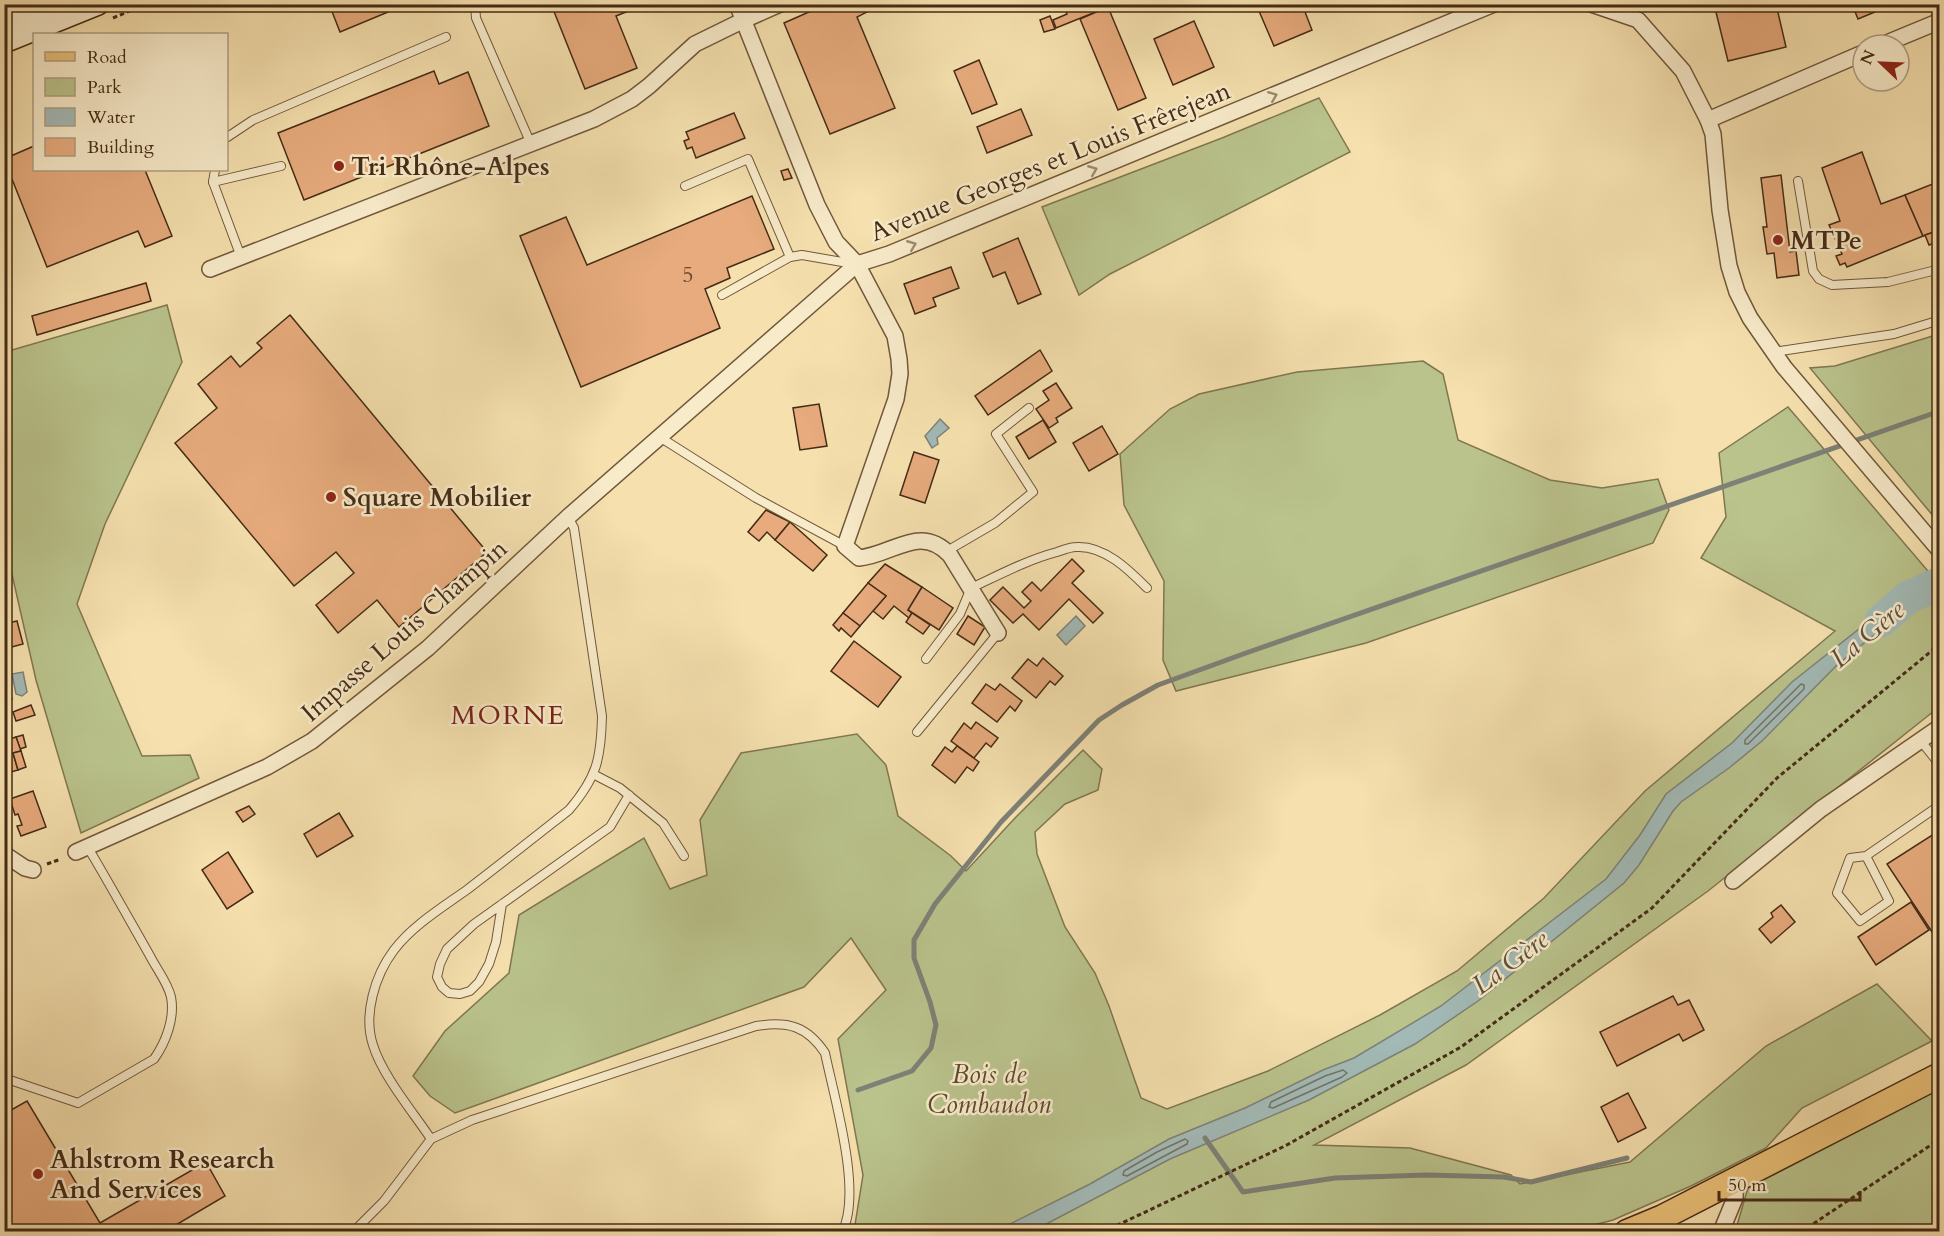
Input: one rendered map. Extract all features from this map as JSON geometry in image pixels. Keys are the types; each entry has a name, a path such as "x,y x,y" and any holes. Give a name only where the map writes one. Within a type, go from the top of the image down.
{"main road":[{"path":"4,21 46,4"},
{"path":"4,42 98,4"},
{"path":"1627,1232 1663,1217 1940,1075"}],"street":[{"name":"Avenue Georges et Louis Frêrejean","path":"738,4 817,205 836,242 857,264 889,254 1494,4"},
{"path":"210,269 594,119 632,99 695,44 780,4"},
{"path":"1591,4 1638,20"},
{"path":"1634,4 1638,20 1683,71 1708,120 1713,134 1720,210 1729,266 1741,301 1773,352 1936,548"},
{"path":"1911,33 1940,21"},
{"path":"1708,120 1851,58"},
{"path":"857,264 895,336 900,374 896,399 844,546 859,558 869,557 893,547 925,539 941,546 971,588 998,633"},
{"name":"Impasse Louis Champin","path":"82,849 267,767 312,741 428,648 658,436 814,304 857,264"},
{"path":"1733,881 1821,809 1940,727"},
{"path":"4,854 25,868 33,870"},
{"path":"1722,1232 1735,1198 1736,1179"}],"lane":[{"path":"475,4 476,18 531,144"},
{"path":"228,137 253,120 446,37"},
{"path":"685,186 748,159 790,257"},
{"path":"213,182 281,166"},
{"path":"216,171 213,182 241,256"},
{"path":"1798,181 1813,271 1820,279 1832,285 1888,282 1940,269"},
{"path":"722,295 790,257 802,255 857,264"},
{"path":"1773,352 1894,334 1940,320"},
{"path":"947,552 995,523 1033,492 996,434 1029,408"},
{"path":"658,436 756,498 844,546"},
{"path":"430,1139 382,1065 372,1045 369,1023 372,998 379,974 394,950 418,926 569,810 586,789 598,764 602,742 602,716 574,528 568,517"},
{"path":"926,659 960,614 971,588 1037,558 1075,547 1087,548 1106,555 1125,566 1147,588"},
{"path":"917,732 998,633"},
{"path":"1920,740 1940,765"},
{"path":"593,774 620,788 663,823 684,856"},
{"path":"502,904 496,942 489,964 479,982 470,991 460,994 448,993 437,976 447,949 474,924 502,904 610,827 629,795"},
{"path":"1866,856 1889,901 1860,921 1837,893 1850,858 1866,856 1940,805"},
{"path":"4,1078 78,1103 154,1059 162,1048 167,1034 171,1016 171,997 126,912 82,849"},
{"path":"353,1232 384,1201 430,1139 472,1120 756,1026 776,1023 791,1025 815,1039 825,1053 850,1174 849,1210 842,1232"}],"path":[{"path":"1103,1232 1285,1146 1461,1047 1652,908 1777,778 1940,644"},
{"path":"33,870 82,849"},
{"path":"1801,1232 1940,1139"}],"green space":[{"path":"1319,98 1350,152 1110,274 1079,295 1042,207"},
{"path":"167,305 182,362 105,524 77,604 142,756 190,755 199,778 81,833 36,680 9,561 5,561 5,352"},
{"path":"1940,334 1939,523 1810,368 1835,366"},
{"path":"1423,361 1443,374 1458,440 1550,480 1602,488 1658,479 1669,510 1653,543 1366,643 1176,691 1163,660 1164,581 1124,505 1120,454 1170,409 1199,394 1297,372"},
{"name":"Bois de Combaudon","path":"1788,407 1939,584 1939,707 1708,891 1466,1065 1314,1145 1410,1148 1511,1175 1520,1184 1630,1162 1766,1046 1877,984 1932,1041 1802,1108 1766,1148 1691,1186 1613,1220 1567,1232 854,1231 863,1175 838,1039 886,990 851,938 804,987 455,1113 430,1096 413,1076 445,1031 509,973 519,915 644,838 670,889 707,875 700,820 741,753 857,734 886,765 898,816 951,856 966,871 1083,750 1102,769 1098,790 1065,804 1035,832 1037,854 1065,927 1095,973 1141,1098 1167,1109 1268,1071 1380,1015 1457,971 1544,898 1645,791 1835,631 1701,558 1726,517 1719,453"},
{"path":"1939,1090 1939,1231 1735,1232 1750,1181 1899,1107"}],"water":[{"path":"940,419 949,428 937,438 938,444 932,448 925,436"},
{"path":"1912,587 1921,597 1837,665 1762,741 1681,802 1639,865 1624,883 1478,1001 1415,1044 1309,1100 1170,1159 1033,1231 996,1231 1090,1184 1169,1139 1245,1108 1323,1070 1354,1058 1441,1006 1606,879 1640,835 1666,794 1732,743 1792,682"},
{"path":"1076,616 1085,626 1066,645 1057,635"},
{"path":"23,672 27,692 22,696 16,694 12,674"}],"building":[{"path":"342,4 399,4 400,7 340,32 331,9"},
{"path":"551,4 629,4 631,10 616,16 637,68 585,89"},
{"path":"827,4 866,4 864,5 867,12 857,17 895,108 830,134 784,23"},
{"path":"1078,4 1107,4 1108,7 1056,28 1053,20 1067,14 1065,10"},
{"path":"1256,4 1302,4 1312,30 1274,46"},
{"path":"1714,4 1776,4 1786,47 1728,61"},
{"path":"1852,4 1894,4 1858,19"},
{"path":"1108,7 1146,98 1118,110 1080,19"},
{"path":"1050,16 1055,29 1044,32 1040,20"},
{"path":"1194,21 1214,67 1173,85 1154,39"},
{"path":"979,60 997,104 972,114 954,71"},
{"name":"Tri Rhône-Alpes","path":"434,71 439,84 468,72 489,126 304,200 278,133"},
{"path":"1021,109 1032,135 987,153 977,127"},
{"path":"734,113 745,138 696,158 692,147 687,149 684,141 689,139 686,132"},
{"path":"33,146 33,171 145,171 172,236 145,247 138,231 47,267 4,159"},
{"path":"1862,152 1881,204 1905,195 1923,236 1847,267 1845,263 1840,265 1836,256 1842,254 1829,225 1840,221 1822,168"},
{"path":"788,169 792,178 784,180 781,171"},
{"path":"1781,175 1790,252 1796,251 1799,275 1777,278 1774,253 1767,254 1763,227 1767,227 1761,178"},
{"path":"1940,181 1940,230 1923,236 1905,195"},
{"path":"752,196 774,249 727,268 730,278 705,289 720,328 581,387 520,236 566,217 587,265"},
{"path":"1940,230 1940,241 1929,245 1925,235"},
{"path":"1018,238 1041,294 1018,304 1005,272 993,277 983,253"},
{"path":"951,267 959,288 933,298 936,306 915,314 904,284"},
{"path":"146,283 151,301 37,335 32,316"},
{"name":"Square Mobilier","path":"290,315 487,552 399,627 377,600 338,633 316,605 354,573 336,552 294,586 175,443 217,408 198,384 231,356 240,367 262,348 257,343"},
{"path":"1040,350 1052,371 988,415 975,396"},
{"path":"1056,383 1072,408 1056,418 1058,422 1049,428 1036,409 1049,400 1043,391"},
{"path":"819,404 827,446 800,450 793,408"},
{"path":"1043,420 1056,442 1029,459 1016,437"},
{"path":"1102,426 1118,454 1089,471 1073,443"},
{"path":"914,452 939,460 925,503 900,495"},
{"path":"766,510 790,522 775,540 767,532 759,541 748,532"},
{"path":"790,522 827,555 813,571 775,540"},
{"path":"1072,559 1084,571 1072,583 1103,613 1093,623 1069,599 1039,630 1023,614 1013,623 990,600 1003,587 1024,608 1031,601 1022,592 1032,582 1041,591"},
{"path":"885,564 922,587 908,610 912,613 909,618 894,606 883,619 873,611 886,596 868,583"},
{"path":"868,583 886,596 860,626 843,613"},
{"path":"922,587 953,608 939,630 908,610"},
{"path":"843,613 860,626 851,637 841,628 839,631 833,625"},
{"path":"912,613 930,625 923,634 906,622"},
{"path":"968,616 985,627 974,645 957,634"},
{"path":"17,621 23,644 4,649 4,624"},
{"path":"854,641 901,677 878,707 831,671"},
{"path":"1043,658 1063,676 1055,685 1050,681 1036,698 1012,678 1028,659 1037,666"},
{"path":"4,677 12,699 4,702"},
{"path":"986,684 995,690 1000,684 1022,701 1015,711 1010,706 997,722 972,703"},
{"path":"31,705 35,715 16,721 13,712"},
{"path":"976,722 998,738 991,747 986,743 974,758 951,741 964,723 971,729"},
{"path":"23,735 26,747 20,749 16,737"},
{"path":"16,737 21,751 13,753 18,770 4,774 4,741"},
{"path":"957,746 979,762 973,771 967,767 955,783 932,765 945,747 952,752"},
{"path":"21,751 26,767 18,770 13,753"},
{"path":"33,791 46,827 21,836 17,826 22,825 18,814 15,815 10,799"},
{"path":"249,806 255,814 243,822 236,812"},
{"path":"339,813 353,836 317,857 304,834"},
{"path":"1940,830 1940,944 1887,864"},
{"path":"228,852 253,892 227,909 202,870"},
{"path":"1911,902 1929,930 1876,965 1858,937"},
{"path":"1781,905 1795,922 1771,943 1759,929 1773,917 1771,913"},
{"path":"1673,996 1678,1005 1689,1000 1704,1030 1683,1041 1679,1034 1617,1066 1600,1032"},
{"path":"1628,1093 1646,1128 1618,1142 1601,1107"},
{"name":"Ahlstrom Research And Services","path":"27,1101 100,1223 206,1162 225,1196 164,1232 4,1232 4,1114"}],"waterway":[{"path":"858,1090 912,1071 931,1048 936,1025 914,958 914,940 935,904 1001,822 1099,720 1122,705 1158,685 1246,653 1940,411"},
{"name":"La Gère","path":"1881,621 1907,598 1940,583"},
{"path":"1205,1138 1243,1192 1335,1178 1427,1175 1504,1177 1531,1182 1627,1158"}],"place":[{"name":"Tri Rhône-Alpes","path":"339,166"},
{"name":"MTPe","path":"1778,240"},
{"name":"Square Mobilier","path":"331,497"},
{"name":"Ahlstrom Research And Services","path":"38,1174"}],"district":[{"name":"MORNE","path":"508,715"}]}
